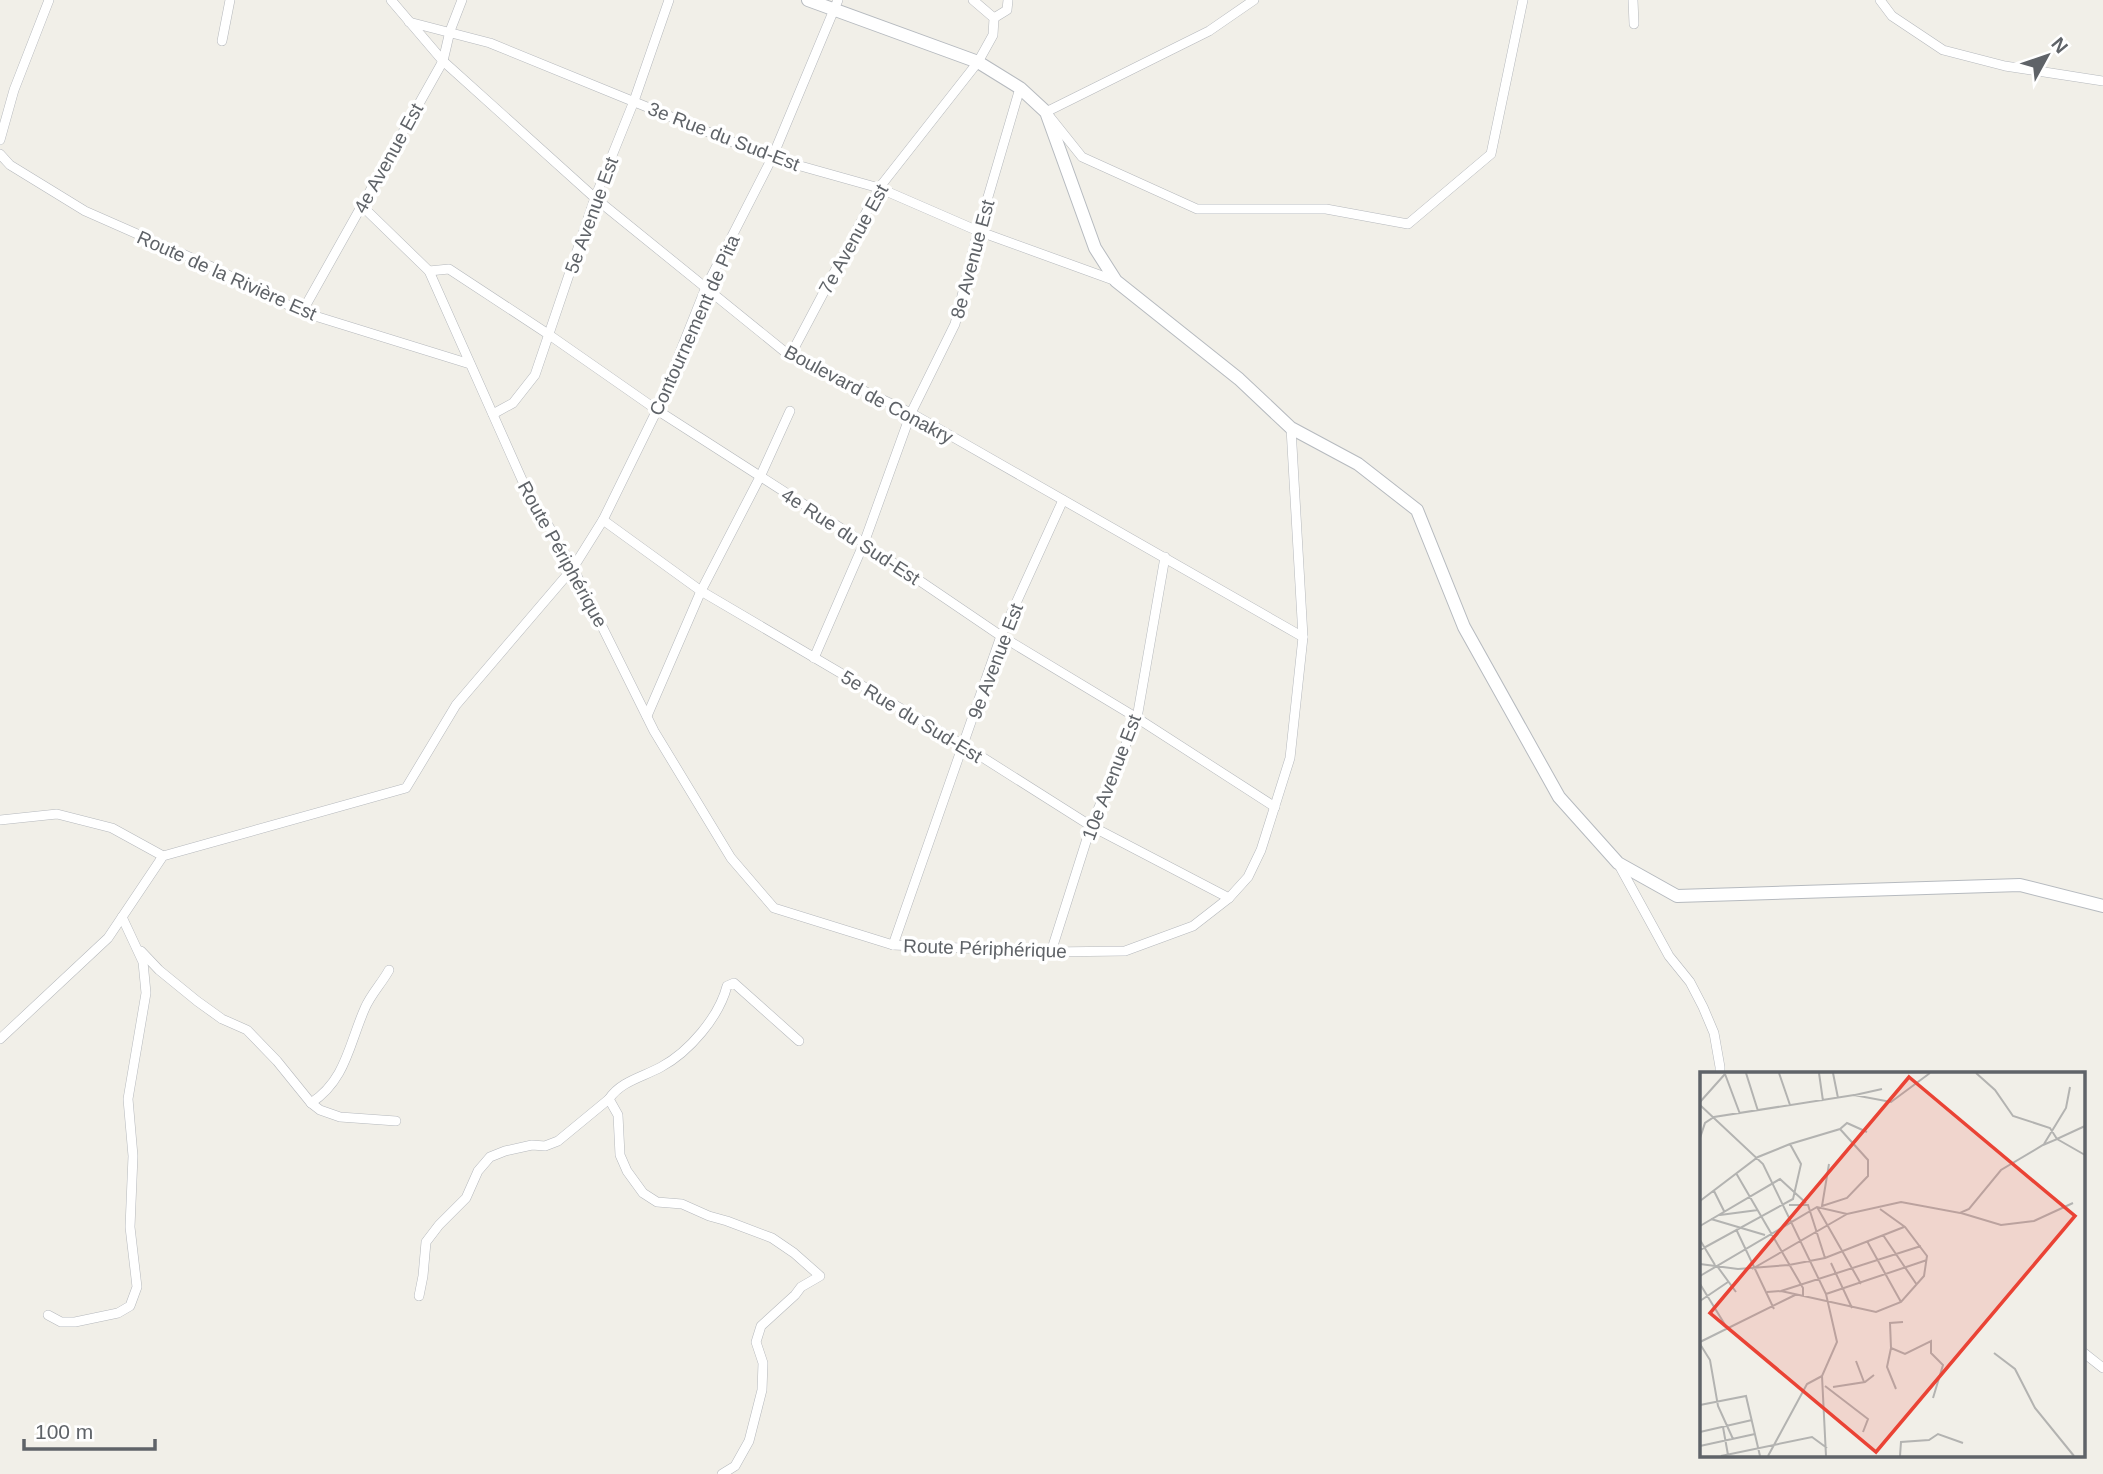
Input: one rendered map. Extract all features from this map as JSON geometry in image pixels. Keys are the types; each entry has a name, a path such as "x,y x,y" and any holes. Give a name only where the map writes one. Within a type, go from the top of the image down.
{"street":[{"path":"0,140 15,90 49,0"},
{"path":"222,41 230,0"},
{"name":"Boulevard de Conakry","path":"391,0 443,61 595,198 790,356 911,413 1303,637"},
{"name":"4e Avenue Est","path":"302,312 443,61 450,31 462,0"},
{"name":"5e Avenue Est","path":"492,414 513,403 535,375 595,198 634,101 669,0"},
{"path":"807,0 836,5 978,62 1020,88 1046,112 1082,157 1197,209 1326,209 1408,224 1491,154 1524,0"},
{"path":"973,0 994,18 1007,10 1008,0"},
{"path":"1046,112 1209,31 1254,0"},
{"path":"1633,0 1634,24"},
{"path":"1881,0 1892,16 1943,50 2005,66 2103,81"},
{"name":"Contournement de Pita","path":"163,856 406,788 456,705 573,568 603,520 657,410 706,287 772,158 836,5"},
{"name":"7e Avenue Est","path":"790,356 879,188 978,62 993,35 994,18"},
{"name":"3e Rue du Sud-Est","path":"409,22 490,43 772,158 879,188 978,231 1116,281"},
{"name":"8e Avenue Est","path":"814,658 864,543 911,413 955,324 978,231 1020,88"},
{"path":"1046,112 1095,248 1116,281 1239,379 1291,428 1358,464 1417,510 1464,627 1559,797 1618,863 1669,956 1690,982 1714,1033 1720,1072"},
{"name":"Route de la Rivière Est","path":"0,154 10,165 85,211 210,266 302,312 470,364"},
{"name":"Route Périphérique","path":"361,205 429,271 523,482 573,568 647,716 731,858 774,908 893,945 1051,953 1125,951 1193,926 1228,898 1248,877 1261,850 1290,758 1303,637 1291,428"},
{"name":"4e Rue du Sud-Est","path":"429,271 449,269 657,410 864,543 1001,636 1137,718 1275,807"},
{"path":"647,716 701,591 760,477 790,411"},
{"name":"9e Avenue Est","path":"893,945 1001,636 1063,500"},
{"name":"5e Rue du Sud-Est","path":"603,520 701,591 963,745 1091,826 1228,898"},
{"name":"10e Avenue Est","path":"1051,953 1091,826 1137,718 1165,557"},
{"path":"0,820 57,814 111,828 163,856 108,937 0,1039"},
{"path":"1618,863 1677,896 2020,885 2103,906"},
{"path":"48,1315 61,1322 75,1322 118,1313 130,1306 136,1287 130,1227 133,1156 128,1099 146,993 143,962 122,917"},
{"path":"132,938 143,954 186,993 222,1018 247,1030 320,1110 340,1117 396,1121"},
{"path":"311,1103 334,1083 366,1005 390,971"},
{"path":"419,1296 426,1242 466,1198 478,1171 490,1157 505,1151 558,1142 614,1092 663,1066 684,1049 709,1021 724,998 727,986 734,983 799,1041"},
{"path":"609,1099 618,1115 620,1154 627,1171 643,1193 657,1202 682,1204 772,1238 821,1276 801,1287 761,1326 757,1342 763,1363 762,1390 749,1441 735,1466 722,1474"},
{"path":"2086,1355 2103,1368"}]}
